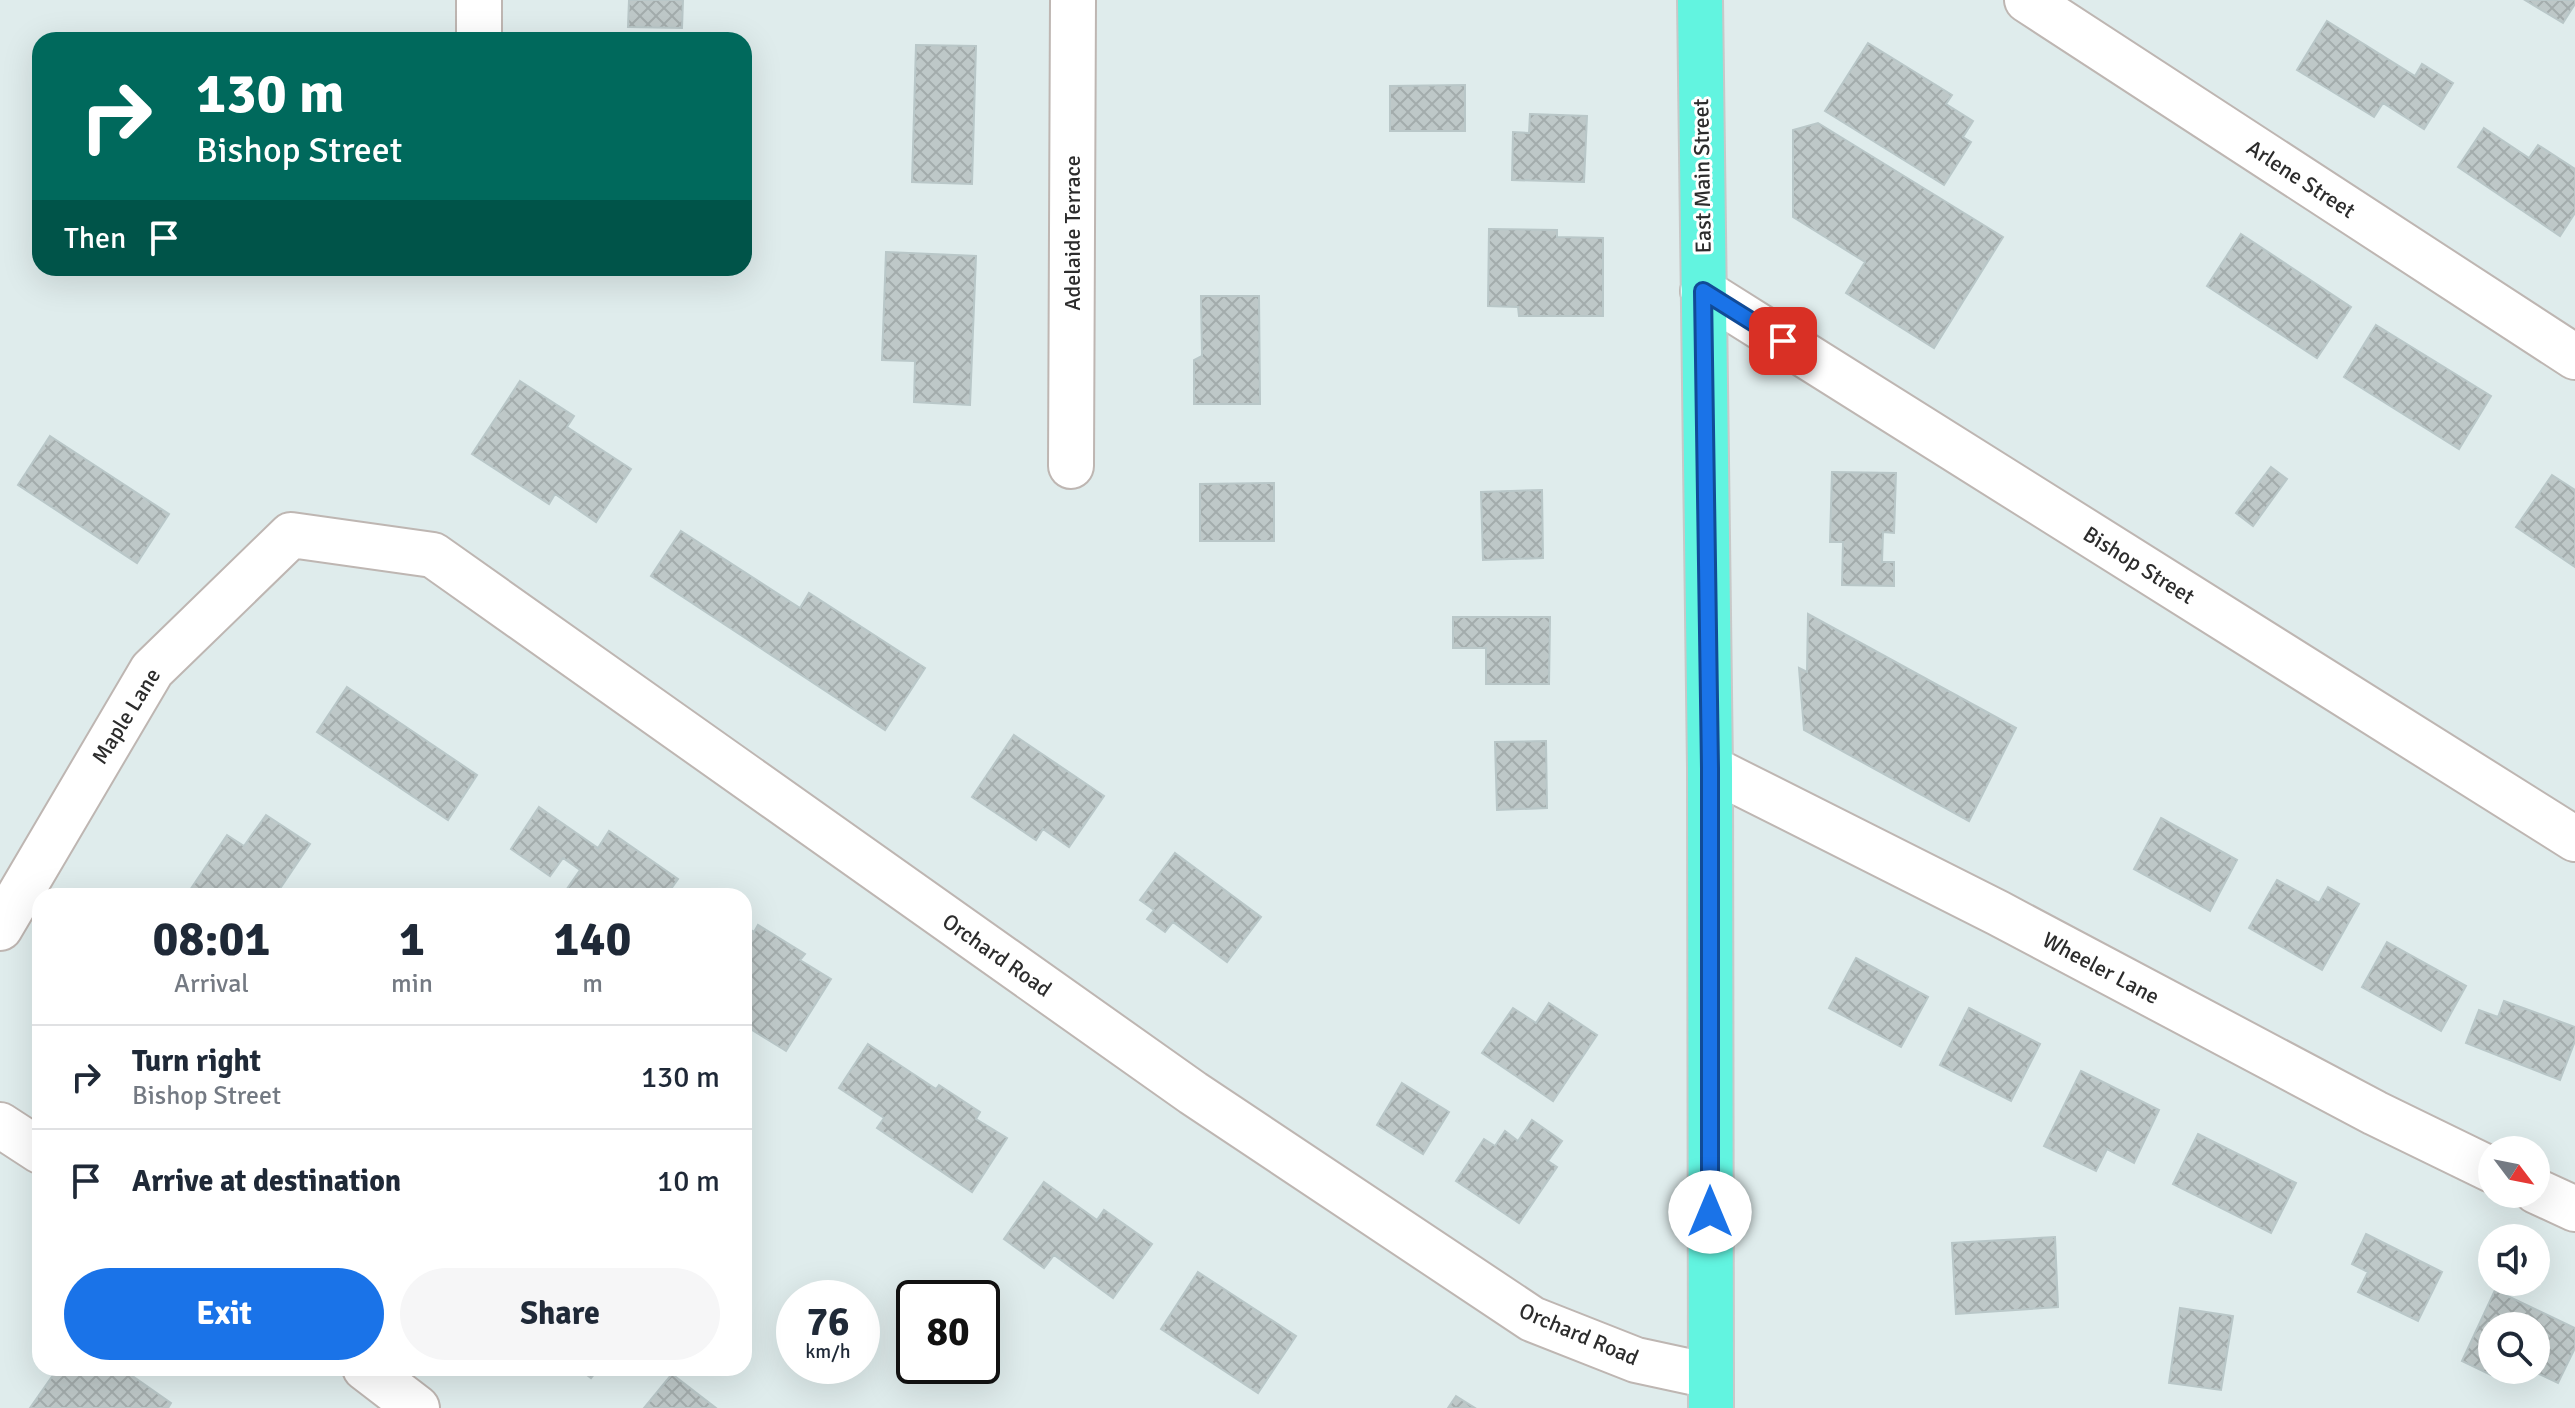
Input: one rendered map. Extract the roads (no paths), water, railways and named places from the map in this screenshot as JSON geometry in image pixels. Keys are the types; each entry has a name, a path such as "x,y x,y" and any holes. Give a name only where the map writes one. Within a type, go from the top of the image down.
{"highway":[{"name":"East Main Street","path":"1700,0 1710,768 1710,1392"}],"street":[{"path":"479,0 479,32"},
{"name":"Adelaide Terrace","path":"1071,466 1073,0"},
{"name":"Arlene Street","path":"2027,0 2575,357"},
{"name":"Bishop Street","path":"1703,291 2575,839"},
{"name":"Maple Lane","path":"0,928 152,670 291,535"},
{"name":"Orchard Road","path":"291,535 433,555 1193,1093 1532,1319 1710,1392"},
{"name":"Wheeler Lane","path":"1710,768 1998,913 2375,1113 2478,1163"},
{"path":"0,1125 32,1146"},
{"path":"2550,1197 2575,1209"},
{"path":"375,1376 417,1408"}]}
